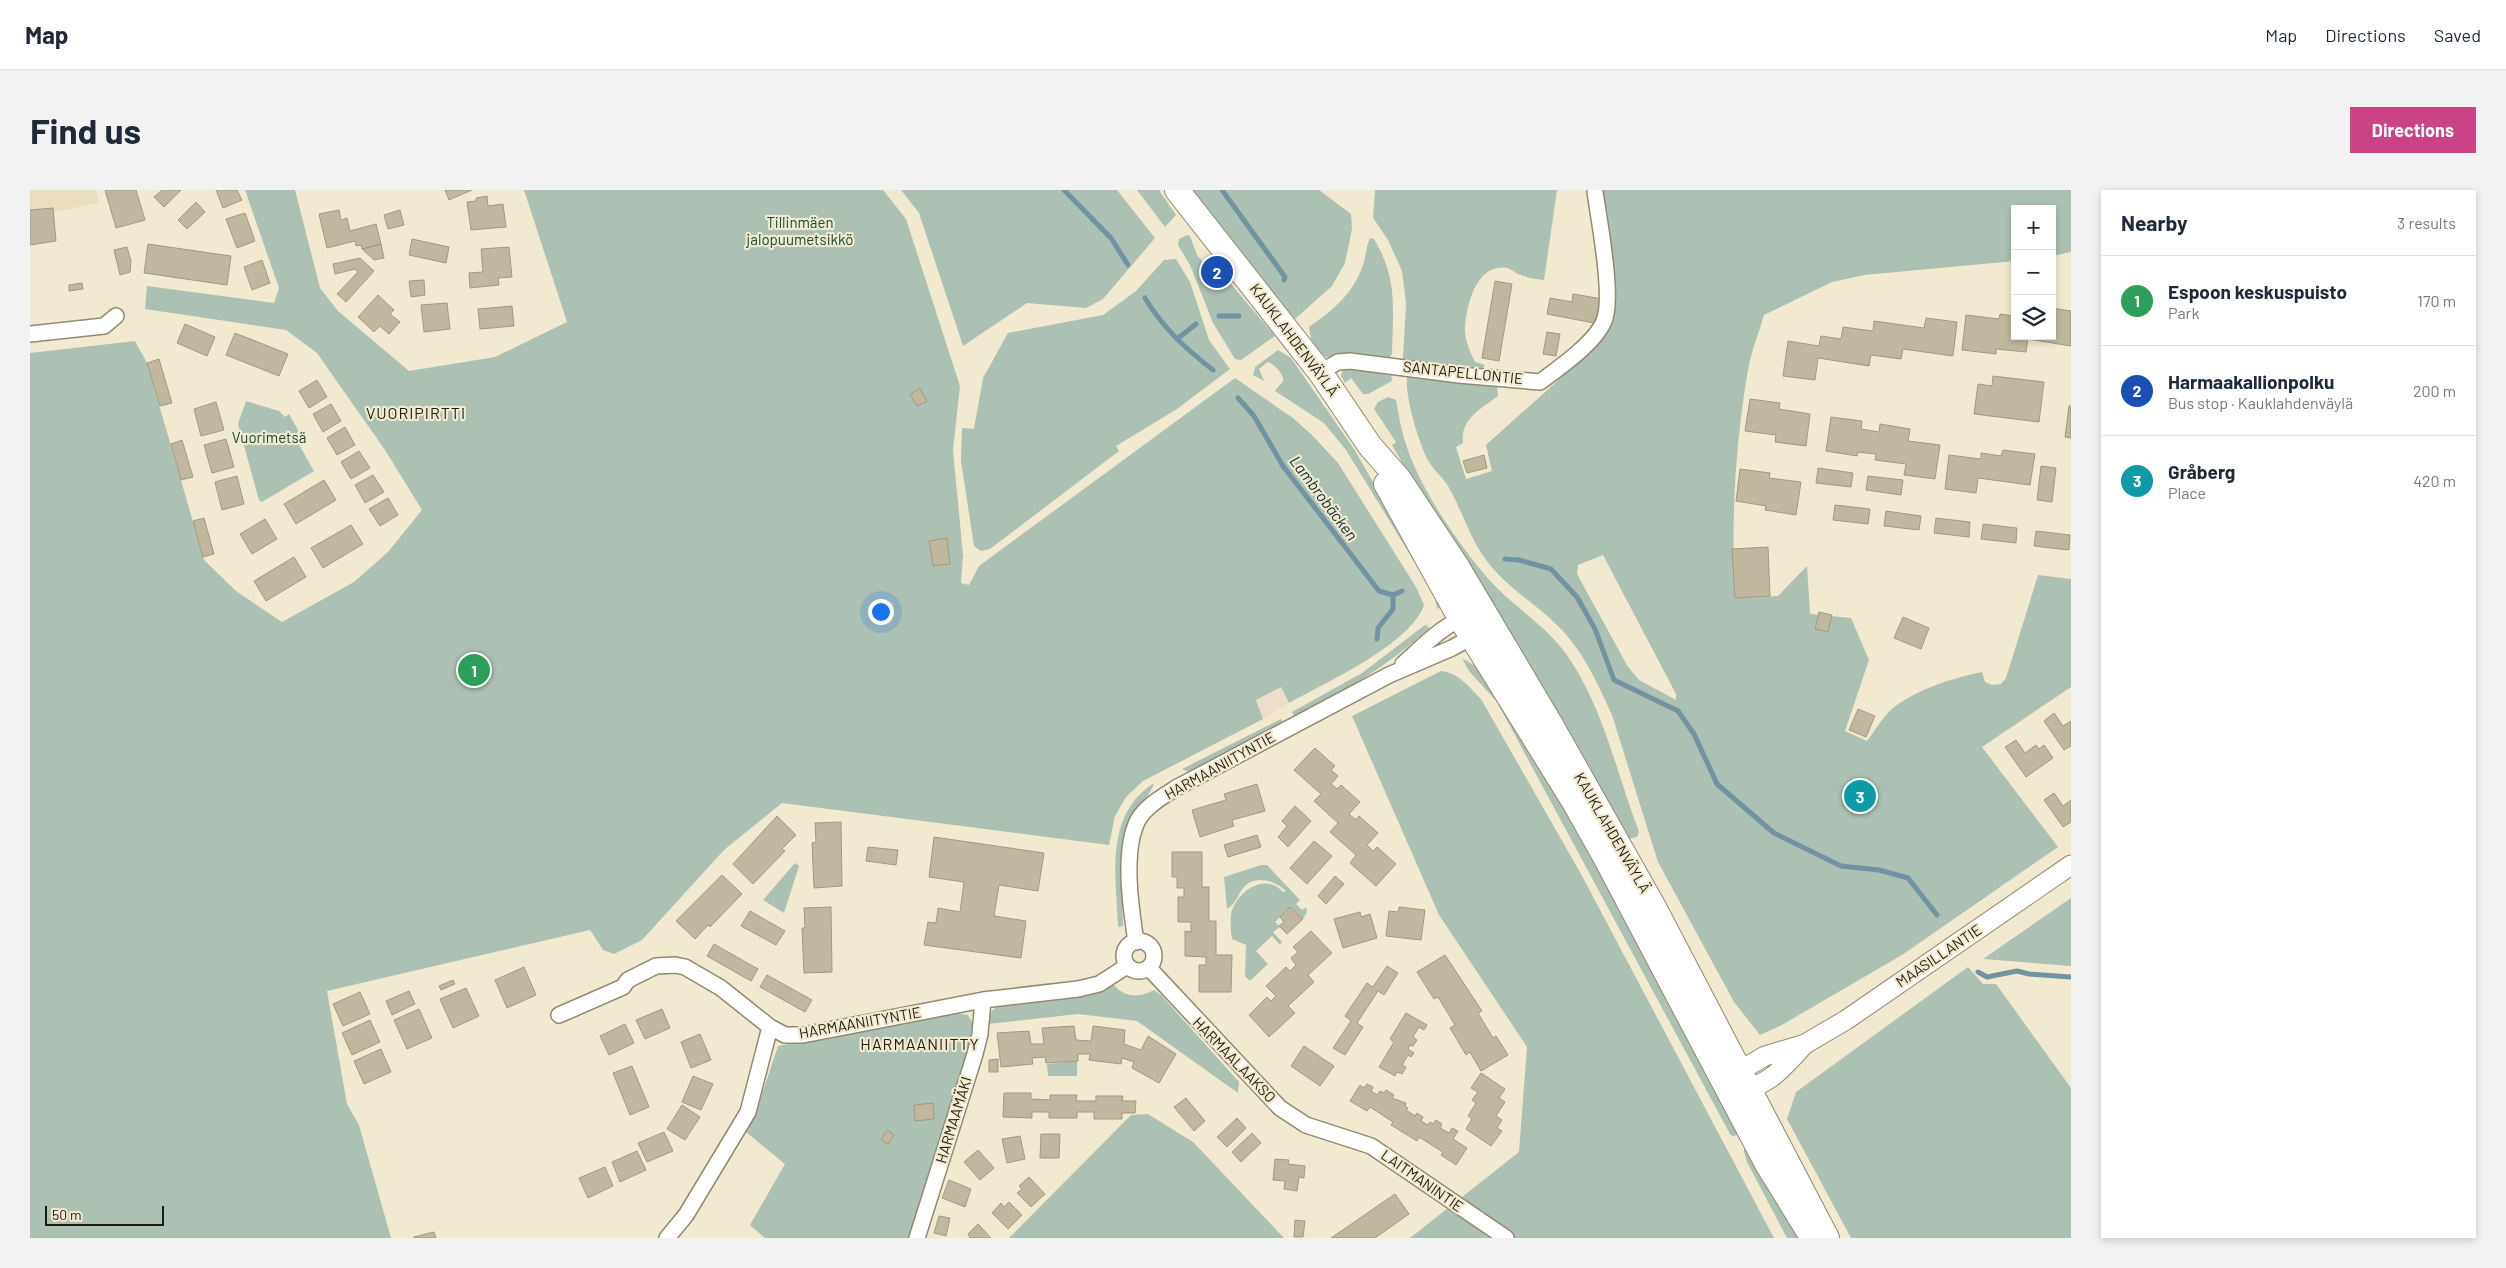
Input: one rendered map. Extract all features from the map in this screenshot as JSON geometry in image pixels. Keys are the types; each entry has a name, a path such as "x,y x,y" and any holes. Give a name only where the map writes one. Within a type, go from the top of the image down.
{"main road":[{"name":"KAUKLAHDENVÄYLÄ","path":"1177,190 1320,372 1370,446 1399,479 1458,568 1550,723 1656,911 1740,1083 1767,1164 1812,1238"},
{"name":"KAUKLAHDENVÄYLÄ","path":"1370,446 1386,485 1466,628 1574,802 1740,1083 1827,1238"}],"street":[{"name":"SANTAPELLONTIE","path":"1320,372 1338,362 1350,360 1540,382 1568,362 1604,322 1608,302 1595,192"},
{"path":"30,334 104,326 116,316"},
{"name":"HARMAANIITYNTIE","path":"1136,942 1130,893 1132,838 1138,820 1153,803 1176,788 1389,675 1485,616"},
{"name":"HARMAANIITYNTIE","path":"1389,675 1466,628"},
{"name":"MAASILLANTIE","path":"1740,1083 1776,1075 1805,1044 1846,1020 2071,865"},
{"path":"1136,942 1147,943 1153,950 1154,959 1149,968 1136,972 1127,966 1124,958 1125,950 1136,942"},
{"name":"HARMAANIITYNTIE","path":"559,1015 623,987 628,980 656,966 675,965 685,967 721,988 770,1027 785,1034 803,1035 983,1000 1078,990 1099,984 1127,966"},
{"name":"HARMAALAAKSO","path":"1149,968 1280,1108 1306,1125 1333,1133"},
{"name":"HARMAAMÄKI","path":"917,1238 980,1034 983,1000"},
{"path":"667,1238 686,1215 748,1112 770,1027"},
{"name":"LAITMANINTIE","path":"1333,1133 1371,1146 1506,1238"}],"shaded area":[{"path":"30,190 96,190 99,203 53,212 53,209 30,210"},
{"path":"1281,687 1289,703 1263,719 1256,700"}],"green space":[{"name":"Tillinmäen jalopuumetsikkö","path":"245,190 295,190 320,288 338,311 409,371 495,357 567,322 524,190 883,190 906,219 960,386 953,450 963,555 961,583 969,585 979,566 1235,378 1293,418 1338,463 1416,587 1424,605 1416,620 1402,634 1365,661 1289,703 1281,687 1256,700 1263,719 1143,781 1126,797 1115,816 1109,845 782,803 724,850 642,940 614,954 603,950 590,930 327,991 347,1104 359,1125 391,1238 30,1238 30,353 135,341 147,363 204,560 236,591 282,622 354,582 388,552 422,510 385,450 317,353 286,330 145,309 147,286 274,303 279,288"},
{"path":"901,190 1117,190 1155,238 1103,299 1086,308 1027,303 963,346 919,213"},
{"path":"1137,190 1159,190 1176,215 1165,227"},
{"path":"1193,190 1319,190 1351,214 1352,229 1345,263 1332,286 1295,319"},
{"path":"1375,190 1557,190 1544,280 1517,274 1507,268 1496,268 1480,279 1475,288 1468,309 1465,333 1475,362 1485,365 1482,370 1407,363 1403,358 1406,303 1402,271 1388,240 1373,218"},
{"path":"1601,190 2071,190 2071,252 2056,255 2056,205 2011,205 2011,261 1864,275 1832,282 1764,315 1749,363 1737,455 1734,512 1735,598 1778,596 1807,566 1810,614 1851,618 1869,660 1845,731 1867,741 1889,711 1924,690 1959,677 1982,672 1985,682 1992,685 2001,684 2006,678 2038,575 2071,579 2071,687 1982,747 2058,847 1902,955 1780,1026 1760,1035 1734,1002 1658,862 1612,715 1589,668 1568,636 1550,618 1500,576 1484,557 1448,486 1425,455 1417,432 1407,392 1408,374 1497,385 1498,396 1468,421 1463,435 1463,443 1456,447 1466,479 1492,471 1486,445 1584,357 1609,327","holes":["1603,555 1676,694 1676,700 1639,680 1628,667 1577,574 1578,565"]},
{"path":"1187,235 1190,236 1197,255 1220,283 1226,278 1275,336 1241,360 1235,359 1213,323 1190,265 1178,245 1179,239"},
{"path":"1370,238 1374,239 1382,254 1391,281 1393,308 1392,354 1388,360 1353,352 1327,357 1321,356 1311,339 1309,327 1334,308 1354,285 1363,265"},
{"path":"1176,259 1190,282 1209,340 1230,369 1177,409 1116,446 1119,451 990,549 981,551 974,546 961,461 962,428 974,429 983,378 1008,333 1103,315 1136,291 1164,260"},
{"path":"1278,350 1291,358 1354,449 1437,593 1440,605 1438,610 1433,592 1346,450 1324,423 1275,391 1283,379 1273,365 1268,362 1259,369 1264,381 1253,375 1255,367"},
{"path":"1348,366 1388,371 1391,374 1392,381 1368,394 1363,394 1351,378 1345,383 1341,376 1343,369"},
{"path":"1388,397 1396,400 1404,439 1412,461 1432,501 1445,521 1486,576 1556,641 1583,681 1610,745 1639,832 1637,837 1628,839 1531,666 1412,480 1392,445 1396,442 1374,409 1378,402"},
{"name":"Vuorimetsä","path":"246,401 279,411 285,417 289,414 298,430 295,442 298,443 314,471 262,502 259,500 238,424"},
{"path":"1425,625 1430,628 1382,666 1295,719 1292,712 1362,673"},
{"path":"1462,658 1480,669 1598,863 1741,1134 1733,1136 1730,1134 1497,702 1469,671"},
{"path":"1441,671 1453,675 1468,685 1481,699 1581,874 1774,1238 1410,1238 1519,1152 1527,1047 1439,915 1352,716"},
{"path":"1281,719 1284,724 1190,772 1182,769"},
{"path":"1154,783 1149,794 1130,819 1124,836 1121,861 1123,926 1118,927 1115,867 1120,829 1127,812 1138,796"},
{"path":"795,863 799,866 784,913 763,900"},
{"path":"1261,865 1267,865 1300,900 1296,904 1302,910 1306,907 1307,912 1303,919 1290,907 1275,922 1280,927 1273,932 1282,942 1280,945 1272,936 1256,951 1268,964 1250,981 1245,976 1246,945 1232,939 1231,915 1234,907 1244,893 1251,887 1259,884 1275,886 1283,892 1286,891 1276,884 1265,880 1254,881 1244,887 1227,909 1224,877"},
{"path":"2071,898 2071,966 1983,959"},
{"path":"1968,967 1983,984 1996,984 2071,1088 2071,1238 1851,1238 1787,1119 1796,1092"},
{"path":"1113,984 1117,989 1127,994 1138,995 1154,990 1161,995 1239,1082 1238,1093 1137,1021 1078,1014 988,1024 991,1013 1000,1006 1077,997"},
{"path":"956,1013 968,1015 974,1025 975,1034 910,1238 765,1238 750,1225 785,1164 746,1132 755,1115 778,1046"},
{"path":"1077,1061 1077,1076 1048,1076 1047,1064"},
{"path":"1148,1114 1193,1142 1284,1238 1009,1238 1131,1115"},
{"path":"1744,1144 1806,1238 1787,1238 1747,1162"}],"building":[{"path":"105,190 136,190 145,220 116,228"},
{"path":"162,190 181,190 164,207 154,197"},
{"path":"216,190 237,190 242,200 223,208"},
{"path":"445,190 472,190 449,200"},
{"path":"487,196 488,206 503,204 506,227 471,230 467,202 476,201 476,198"},
{"path":"196,202 205,212 187,229 178,220"},
{"path":"53,208 56,241 30,245 30,210"},
{"path":"339,210 341,220 347,218 350,231 376,224 381,244 362,249 361,245 356,246 355,241 327,248 319,214"},
{"path":"400,210 404,225 388,229 384,215"},
{"path":"245,213 255,241 237,248 226,219"},
{"path":"412,239 449,247 446,263 409,255"},
{"path":"148,244 231,256 227,285 144,273"},
{"path":"381,244 384,258 374,260 362,249"},
{"path":"127,247 131,261 130,272 120,275 114,250"},
{"path":"509,247 512,277 498,278 499,285 470,288 469,273 483,272 481,249"},
{"path":"360,258 374,271 346,302 337,294 358,272 355,269 335,274 333,264"},
{"path":"262,260 270,283 252,290 244,267"},
{"path":"424,280 425,295 411,297 409,281"},
{"path":"1495,281 1512,284 1499,361 1482,358"},
{"path":"82,283 83,289 69,291 69,285"},
{"path":"1573,294 1603,299 1599,324 1547,314 1550,298 1572,302"},
{"path":"378,295 394,310 390,314 400,322 389,334 380,326 374,332 358,317"},
{"path":"447,303 450,329 424,332 421,305"},
{"path":"512,306 514,326 480,329 478,309"},
{"path":"2056,309 2071,311 2071,346 2034,340 2056,340"},
{"path":"2000,314 2011,315 2011,340 2028,340 2026,352 1996,349 1996,354 1962,350 1966,315 1999,319"},
{"path":"1926,318 1957,322 1953,356 1903,349 1901,359 1871,355 1869,366 1818,358 1815,380 1783,376 1788,341 1819,346 1821,336 1841,339 1843,327 1873,331 1874,321 1924,328"},
{"path":"185,324 215,337 207,356 177,343"},
{"path":"1547,332 1560,334 1556,356 1543,354"},
{"path":"235,333 288,354 279,376 226,355"},
{"path":"159,359 172,403 160,406 147,363"},
{"path":"1993,376 2044,382 2039,422 1974,414 1978,384 1992,386"},
{"path":"317,380 327,397 309,408 299,391"},
{"path":"920,388 927,401 917,406 910,394"},
{"path":"1750,399 1780,403 1779,409 1810,414 1806,446 1775,442 1776,435 1745,431"},
{"path":"216,402 224,430 201,436 194,409"},
{"path":"331,404 341,421 323,432 313,414"},
{"path":"2069,406 2071,406 2071,438 2065,437"},
{"path":"1831,417 1862,421 1861,429 1879,432 1880,424 1910,429 1908,441 1940,445 1935,479 1904,475 1906,464 1875,460 1876,454 1858,452 1857,456 1826,451"},
{"path":"345,427 355,445 337,455 327,438"},
{"path":"226,439 234,467 212,473 204,445"},
{"path":"182,440 193,477 181,480 171,444"},
{"path":"2003,450 2035,454 2030,485 1978,478 1976,493 1945,489 1949,455 1981,459 1981,453 2001,456"},
{"path":"359,451 370,468 351,479 341,462"},
{"path":"1484,455 1487,468 1467,473 1463,461"},
{"path":"2041,466 2056,468 2052,502 2037,500"},
{"path":"1818,468 1853,473 1851,487 1816,483"},
{"path":"1740,469 1770,473 1769,478 1801,482 1796,515 1765,510 1766,506 1736,501"},
{"path":"373,475 384,492 365,503 355,485"},
{"path":"237,476 244,504 222,510 215,482"},
{"path":"1868,476 1903,480 1901,495 1866,490"},
{"path":"324,480 336,500 296,524 284,504"},
{"path":"388,498 398,515 380,526 369,509"},
{"path":"1835,505 1870,509 1868,524 1833,520"},
{"path":"1886,511 1921,516 1919,530 1884,526"},
{"path":"204,518 214,554 203,557 193,521"},
{"path":"1936,518 1970,522 1969,537 1934,533"},
{"path":"265,519 277,539 252,554 240,534"},
{"path":"1983,524 2017,528 2016,543 1981,539"},
{"path":"351,525 363,544 323,568 311,548"},
{"path":"2036,531 2070,535 2069,550 2034,546"},
{"path":"947,538 950,564 933,566 929,541"},
{"path":"1768,547 1770,596 1735,598 1732,549"},
{"path":"294,557 306,577 266,601 254,581"},
{"path":"1819,612 1832,615 1828,632 1815,629"},
{"path":"1903,617 1929,628 1921,649 1894,638"},
{"path":"1858,709 1875,716 1866,737 1849,730"},
{"path":"2054,713 2063,726 2071,721 2071,746 2064,750 2044,721"},
{"path":"2016,740 2025,753 2036,745 2039,749 2044,745 2053,758 2026,777 2005,747"},
{"path":"1315,748 1335,766 1331,770 1338,776 1331,784 1337,789 1341,785 1360,802 1349,814 1356,820 1359,816 1378,833 1367,845 1373,851 1377,847 1396,864 1376,886 1350,863 1356,855 1330,832 1338,823 1314,801 1321,794 1294,770"},
{"path":"1257,784 1265,811 1232,820 1234,826 1200,837 1192,810 1226,800 1224,794"},
{"path":"2054,793 2063,806 2071,800 2071,822 2063,827 2044,800"},
{"path":"1295,806 1311,821 1288,847 1278,837 1287,826 1282,821"},
{"path":"777,816 796,835 782,849 785,851 753,884 733,864"},
{"path":"841,822 842,886 814,888 812,843 816,842 815,823"},
{"path":"1257,835 1261,847 1228,857 1224,845"},
{"path":"934,837 1044,853 1038,891 999,885 994,916 1026,921 1021,958 924,945 928,922 936,923 938,908 960,912 964,882 929,877"},
{"path":"1314,841 1332,856 1307,884 1290,868"},
{"path":"868,847 898,850 896,865 866,861"},
{"path":"1172,852 1202,852 1202,887 1209,887 1209,921 1216,921 1216,955 1232,955 1231,992 1199,992 1199,965 1206,965 1206,957 1185,956 1185,931 1191,932 1191,922 1178,922 1178,897 1184,897 1184,888 1177,888 1177,877 1172,877"},
{"path":"722,875 742,894 710,927 708,925 695,939 676,921"},
{"path":"1335,876 1344,884 1326,904 1318,896"},
{"path":"831,907 832,972 804,973 802,928 805,928 804,908"},
{"path":"1290,907 1303,919 1287,934 1279,926 1284,922 1280,917"},
{"path":"1399,907 1425,910 1421,940 1386,936 1389,911 1398,912"},
{"path":"750,911 785,931 776,945 741,926"},
{"path":"1360,912 1361,917 1370,914 1377,938 1343,948 1334,919"},
{"path":"1311,931 1332,953 1308,975 1314,982 1288,1006 1295,1013 1269,1037 1249,1015 1267,997 1271,1001 1276,996 1266,986 1286,967 1290,971 1296,965 1291,958 1298,952 1293,947"},
{"path":"714,944 758,969 751,981 707,956"},
{"path":"1445,955 1482,1011 1478,1013 1493,1038 1496,1036 1508,1055 1481,1071 1470,1052 1466,1055 1450,1028 1455,1025 1438,997 1434,999 1417,972"},
{"path":"1387,966 1398,973 1384,995 1378,991 1357,1023 1363,1027 1345,1055 1333,1048 1351,1021 1345,1016 1367,983 1373,987"},
{"path":"524,967 536,995 507,1008 495,980"},
{"path":"767,975 812,1000 805,1012 760,987"},
{"path":"453,980 455,984 441,990 439,986"},
{"path":"466,988 479,1016 453,1028 440,999"},
{"path":"409,991 415,1004 392,1015 386,1001"},
{"path":"360,992 370,1014 343,1026 333,1004"},
{"path":"419,1009 432,1038 407,1049 394,1020"},
{"path":"662,1009 670,1028 645,1039 636,1020"},
{"path":"1406,1013 1427,1025 1424,1030 1419,1027 1413,1037 1417,1040 1408,1049 1414,1053 1411,1057 1408,1055 1402,1065 1406,1067 1402,1074 1397,1072 1395,1076 1379,1067 1394,1042 1390,1039"},
{"path":"370,1020 380,1042 352,1055 342,1033"},
{"path":"625,1024 634,1043 609,1055 600,1036"},
{"path":"1074,1026 1076,1040 1091,1041 1093,1026 1125,1030 1124,1044 1141,1050 1148,1036 1176,1054 1159,1083 1132,1068 1134,1062 1122,1058 1121,1064 1089,1060 1090,1054 1078,1054 1078,1061 1046,1063 1045,1057 1032,1058 1033,1064 1001,1067 997,1033 1029,1031 1031,1044 1044,1044 1042,1028"},
{"path":"700,1034 711,1060 691,1068 681,1042"},
{"path":"1304,1046 1334,1066 1320,1086 1291,1066"},
{"path":"381,1049 391,1072 364,1084 354,1061"},
{"path":"998,1059 998,1072 989,1072 989,1060"},
{"path":"632,1066 649,1107 630,1115 613,1073"},
{"path":"1481,1073 1505,1089 1499,1098 1505,1102 1496,1116 1502,1120 1497,1128 1502,1131 1491,1146 1466,1129 1472,1119 1468,1116 1476,1103 1472,1100 1478,1092 1471,1088"},
{"path":"693,1076 713,1084 701,1110 682,1102"},
{"path":"1367,1084 1373,1087 1371,1091 1377,1095 1380,1091 1384,1093 1386,1090 1394,1095 1392,1098 1406,1103 1405,1106 1408,1108 1406,1110 1415,1116 1417,1113 1423,1117 1421,1121 1428,1125 1430,1122 1433,1124 1436,1120 1442,1124 1440,1128 1449,1133 1452,1128 1458,1131 1453,1139 1467,1148 1456,1165 1441,1155 1443,1152 1419,1137 1417,1141 1391,1125 1393,1122 1370,1107 1367,1111 1350,1101 1360,1085 1364,1088"},
{"path":"1004,1093 1031,1093 1031,1099 1050,1100 1050,1095 1077,1095 1076,1101 1096,1101 1096,1096 1123,1096 1122,1101 1136,1101 1135,1113 1122,1113 1122,1119 1094,1119 1094,1112 1077,1112 1077,1118 1049,1118 1049,1112 1032,1112 1032,1118 1003,1117"},
{"path":"1186,1098 1205,1121 1194,1131 1174,1107"},
{"path":"933,1103 934,1119 915,1121 914,1105"},
{"path":"682,1105 700,1117 685,1140 667,1129"},
{"path":"1237,1118 1246,1128 1227,1147 1217,1137"},
{"path":"887,1130 894,1135 888,1144 881,1140"},
{"path":"664,1132 673,1151 647,1162 638,1143"},
{"path":"1252,1133 1261,1143 1241,1162 1232,1152"},
{"path":"1041,1134 1060,1134 1059,1158 1040,1158"},
{"path":"1020,1136 1025,1159 1007,1163 1002,1139"},
{"path":"978,1150 994,1168 980,1180 964,1162"},
{"path":"637,1151 646,1170 620,1182 612,1162"},
{"path":"1275,1159 1289,1160 1288,1164 1305,1166 1304,1178 1299,1177 1297,1191 1284,1189 1285,1181 1273,1180"},
{"path":"605,1167 613,1186 588,1198 579,1178"},
{"path":"1029,1177 1045,1194 1031,1207 1017,1193 1022,1189 1019,1186"},
{"path":"949,1180 971,1189 965,1207 942,1198"},
{"path":"1395,1194 1409,1214 1375,1238 1331,1238"},
{"path":"1009,1202 1022,1215 1008,1229 992,1213 1001,1203 1004,1207"},
{"path":"939,1216 950,1218 946,1236 934,1233"},
{"path":"1295,1220 1305,1221 1303,1237 1294,1237"},
{"path":"978,1224 991,1238 969,1238 968,1234"},
{"path":"434,1232 436,1238 414,1238 414,1237"}],"waterway":[{"name":"Lambrobäcken","path":"1064,190 1111,238 1128,265"},
{"path":"1222,190 1285,277 1284,280"},
{"name":"Lambrobäcken","path":"1145,298 1159,319 1213,370"},
{"path":"1219,316 1239,316"},
{"path":"1177,339 1196,324"},
{"name":"Lambrobäcken","path":"1238,398 1254,416 1283,466 1379,591 1393,595 1402,591"},
{"name":"Lambrobäcken","path":"1505,559 1519,560 1551,569 1577,597 1595,629 1614,680 1678,711 1694,734 1717,784 1774,833 1841,866 1879,870 1908,878 1937,915"},
{"path":"1377,639 1378,628 1393,609 1393,595"},
{"name":"Lambrobäcken","path":"1978,972 1987,977 2017,971 2029,974 2071,977"}],"place":[{"name":"Harmaakallionpolku","path":"1217,272"},
{"name":"Espoon keskuspuisto","path":"474,670"},
{"name":"Gråberg","path":"1860,796"}],"district":[{"name":"VUORIPIRTTI","path":"416,413"},
{"name":"HARMAANIITTY","path":"920,1044"}]}
